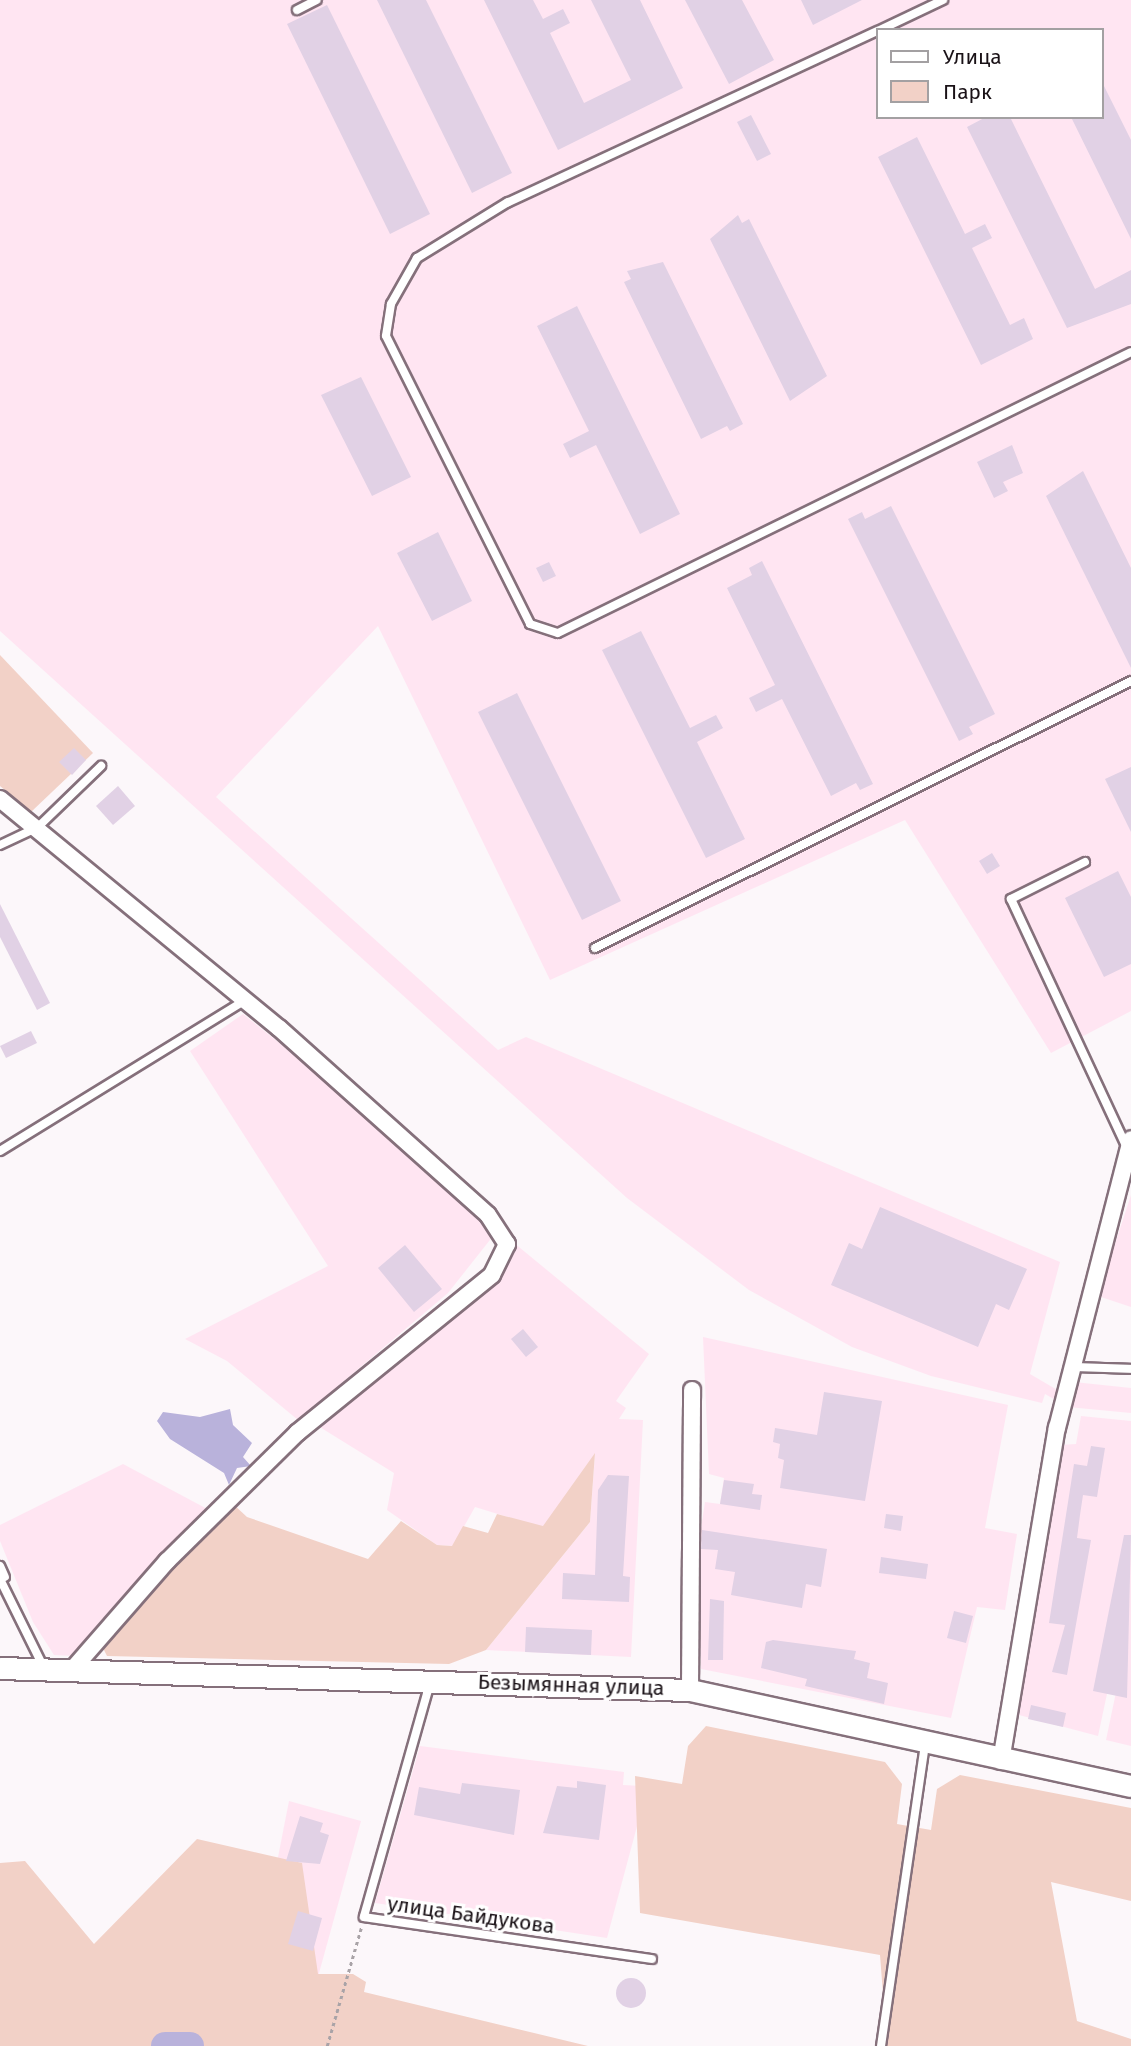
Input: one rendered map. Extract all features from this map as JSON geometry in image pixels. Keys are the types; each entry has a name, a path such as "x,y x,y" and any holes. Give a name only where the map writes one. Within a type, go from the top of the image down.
{"main road":[{"name":"Безымянная улица","path":"0,1668 690,1690 1001,1761 1131,1786"}],"street":[{"path":"0,800 38,828 245,1000 488,1215 507,1244 492,1275 297,1433 213,1515 72,1670"},
{"path":"1001,1761 1071,1367 1129,1144"},
{"path":"690,1690 692,1390"}],"lane":[{"path":"297,10 317,0"},
{"path":"883,28 943,0"},
{"path":"876,31 508,202 417,258 391,304 386,336 530,624 558,633 1131,352"},
{"path":"595,948 1131,681"},
{"path":"0,845 38,828 100,766"},
{"path":"1085,862 1011,898 1129,1144"},
{"path":"0,1151 245,1000"},
{"path":"1071,1367 1131,1369"},
{"path":"0,1566 2,1578 44,1669"},
{"name":"улица Байдукова","path":"431,1680 364,1917 652,1959"},
{"path":"881,2046 925,1744"}],"path":[{"path":"327,2046 364,1917"}],"shaded area":[{"path":"0,0 1131,0 1131,1011 1051,1053 905,820 550,980 378,626 216,797 498,1050 526,1037 1060,1262 1030,1374 1059,1391 1074,1382 1131,1388 1131,1413 1068,1407 1045,1394 1042,1403 931,1376 852,1347 749,1290 627,1198 0,631"},
{"path":"243,1014 399,1138 497,1231 448,1293 298,1420 227,1361 185,1339 328,1266 190,1051"},
{"path":"1131,1195 1131,1307 1098,1296"},
{"path":"508,1238 649,1354 616,1401 626,1408 619,1419 643,1420 631,1657 486,1650 590,1522 595,1454 544,1528 475,1507 453,1546 437,1545 387,1510 394,1473 310,1421 480,1280"},
{"path":"703,1337 1008,1405 985,1528 1017,1534 1005,1610 977,1607 951,1718 701,1669 698,1547 705,1502 720,1504 724,1478 709,1474"},
{"path":"230,1409 233,1425 252,1443 243,1457 251,1466 237,1468 229,1485 224,1473 170,1439 157,1421 163,1412 200,1417"},
{"path":"1081,1416 1131,1421 1131,1746 1106,1740 1128,1635 1120,1633 1098,1736 1019,1715 1060,1445 1076,1444"},
{"path":"123,1464 211,1511 74,1656 54,1655 33,1622 0,1541 0,1525"},
{"path":"420,1746 624,1772 623,1785 642,1786 643,1804 607,1938 375,1903"},
{"path":"289,1801 361,1821 316,1984 269,1903"}],"green space":[{"path":"0,655 93,753 31,812 0,786"},
{"path":"595,1453 590,1522 486,1650 449,1664 107,1656 100,1642 233,1504 247,1517 368,1559 401,1521 437,1545 452,1546 463,1526 488,1533 497,1514 543,1526"},
{"path":"706,1726 885,1762 902,1784 897,1824 931,1830 937,1789 960,1775 1131,1808 1131,1901 1051,1882 1077,2021 1131,2039 1131,2046 887,2046 880,1955 640,1913 635,1776 682,1784 688,1746"},
{"path":"197,1839 302,1863 318,1974 353,1974 366,1982 364,1992 588,2046 0,2046 0,1863 25,1861 94,1944"}],"building":[{"path":"377,0 426,0 512,173 472,193"},
{"path":"484,0 533,0 543,19 563,9 570,23 550,33 584,103 631,80 591,0 640,0 683,88 558,150"},
{"path":"685,0 742,0 774,60 729,84"},
{"path":"801,0 862,0 813,25"},
{"path":"327,5 430,214 390,234 287,24"},
{"path":"1103,84 1131,140 1131,239 1072,119 1103,119"},
{"path":"751,115 771,154 757,161 737,122"},
{"path":"982,119 1011,119 1095,289 1131,270 1131,304 1067,328 967,127"},
{"path":"917,137 965,234 985,224 992,238 972,248 1010,325 1024,318 1033,339 981,365 878,157"},
{"path":"738,215 742,223 749,219 827,376 790,401 710,239"},
{"path":"663,262 743,424 730,431 727,426 701,439 624,282 631,279 627,271"},
{"path":"577,306 680,514 640,534 596,445 570,458 563,444 589,431 537,326"},
{"path":"361,377 411,477 372,496 321,395"},
{"path":"1012,445 1023,473 1003,482 1008,491 994,498 977,462"},
{"path":"1083,471 1131,568 1131,668 1046,496"},
{"path":"891,506 995,714 969,727 973,734 959,741 848,519 862,512 865,519"},
{"path":"438,532 472,601 432,621 397,553"},
{"path":"762,561 873,784 860,790 856,783 831,796 782,699 756,712 749,698 775,685 727,588 752,575 749,568"},
{"path":"549,562 556,576 543,582 536,568"},
{"path":"641,631 690,728 716,715 723,728 697,742 745,839 706,858 602,650"},
{"path":"517,693 621,901 582,920 478,712"},
{"path":"74,748 86,760 72,775 59,762"},
{"path":"1131,767 1131,832 1105,779"},
{"path":"118,786 135,806 113,825 96,806"},
{"path":"992,853 1000,866 987,874 979,861"},
{"path":"1118,871 1131,897 1131,964 1104,977 1065,898"},
{"path":"0,904 50,1003 37,1010 0,937"},
{"path":"31,1031 37,1043 6,1058 0,1046"},
{"path":"880,1207 1027,1269 1009,1310 996,1304 978,1347 831,1285 849,1243 862,1249"},
{"path":"405,1245 442,1289 414,1312 378,1268"},
{"path":"523,1329 538,1347 526,1357 511,1339"},
{"path":"824,1392 882,1401 865,1501 780,1488 784,1460 778,1458 780,1444 773,1442 775,1428 817,1435"},
{"path":"1091,1446 1105,1448 1097,1497 1083,1495 1077,1538 1091,1540 1067,1675 1052,1672 1065,1625 1049,1623 1074,1464 1087,1466"},
{"path":"608,1475 629,1476 623,1576 630,1577 629,1602 562,1599 563,1573 595,1575 598,1490"},
{"path":"724,1480 754,1484 752,1494 762,1495 760,1510 720,1504"},
{"path":"886,1514 903,1516 901,1531 884,1528"},
{"path":"702,1530 827,1549 821,1587 806,1584 802,1608 731,1595 735,1572 715,1569 718,1550 701,1549"},
{"path":"1124,1535 1131,1535 1127,1698 1093,1691"},
{"path":"881,1557 928,1564 926,1579 879,1573"},
{"path":"710,1599 724,1601 723,1660 708,1660"},
{"path":"954,1611 973,1616 966,1643 947,1638"},
{"path":"526,1627 592,1630 591,1655 525,1652"},
{"path":"773,1640 856,1651 854,1659 870,1663 867,1678 888,1683 884,1704 805,1686 807,1679 761,1668 766,1642"},
{"path":"1031,1705 1066,1713 1063,1727 1028,1719"},
{"path":"577,1781 606,1785 599,1840 543,1833 557,1786 577,1788"},
{"path":"462,1783 520,1790 514,1835 414,1815 419,1787 460,1794"},
{"path":"300,1816 323,1823 320,1832 329,1835 320,1864 286,1861"},
{"path":"298,1911 322,1918 313,1951 288,1944"},
{"path":"631,1978 642,1982 646,1993 642,2004 631,2008 620,2004 616,1993 620,1982"}],"waterway":[{"path":"165,2046 190,2046"}]}
